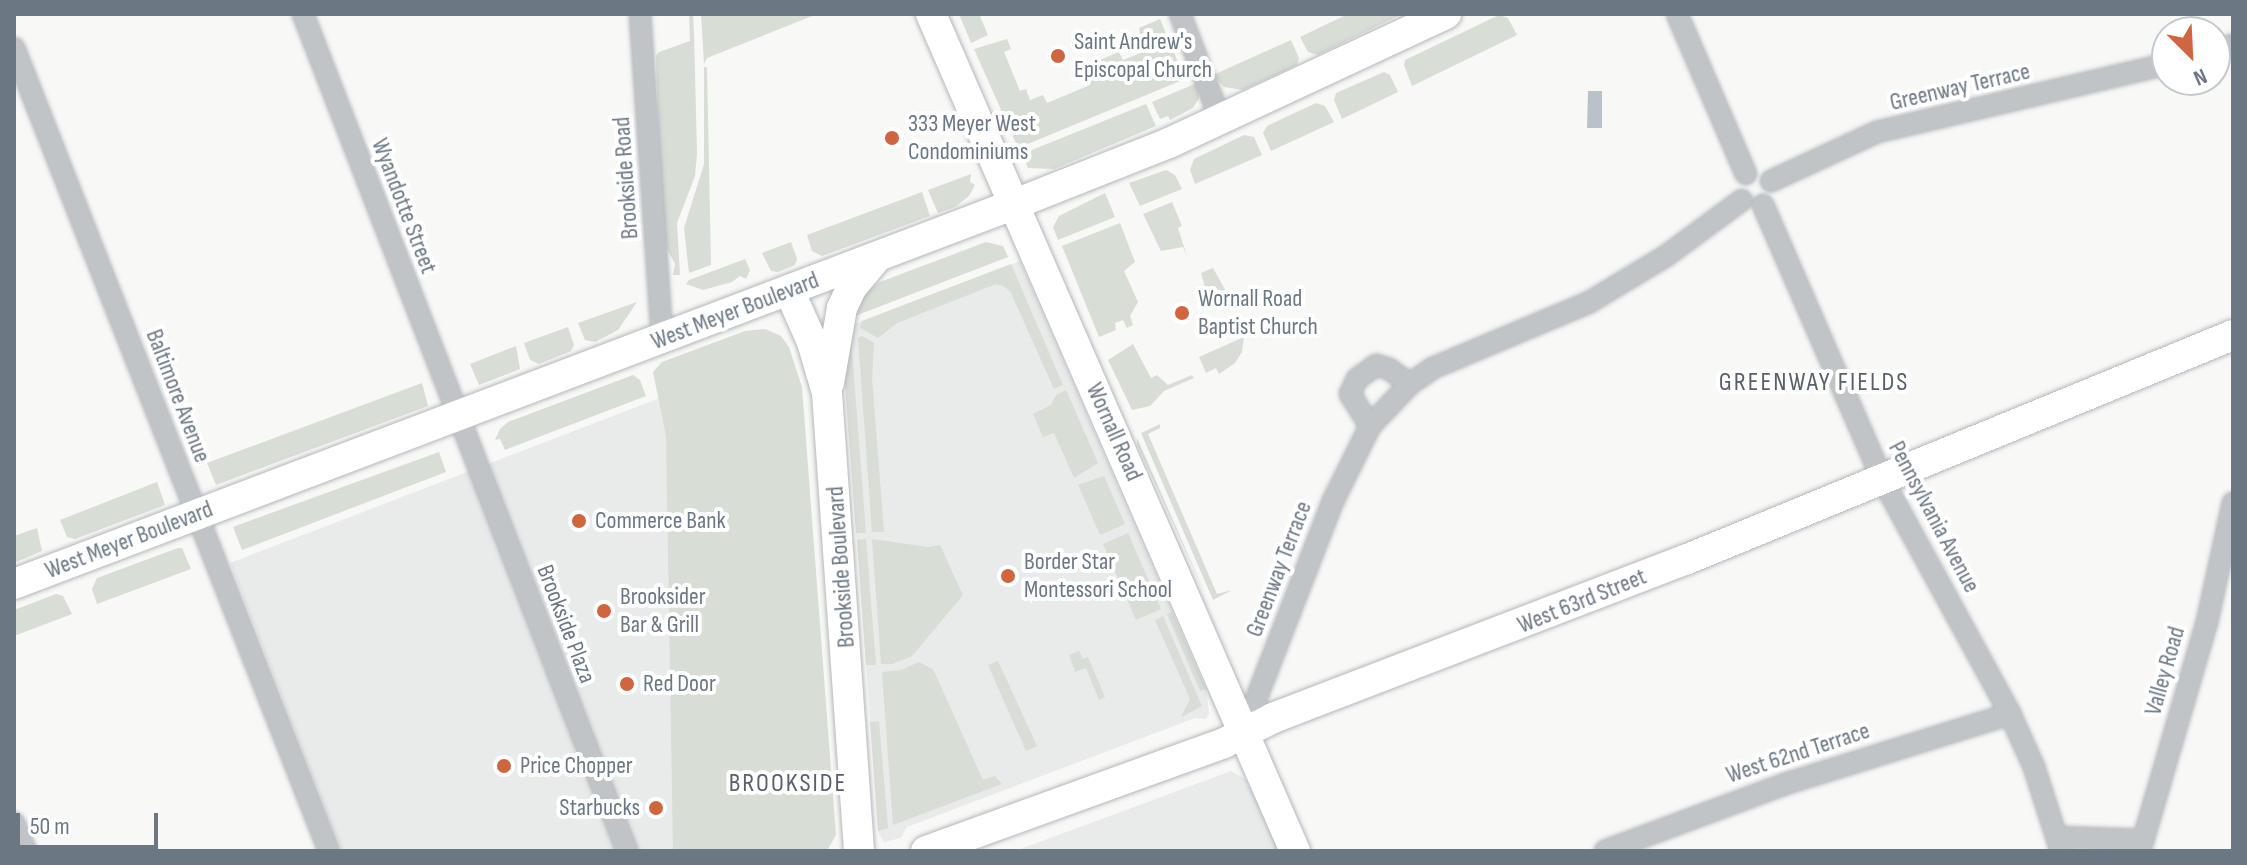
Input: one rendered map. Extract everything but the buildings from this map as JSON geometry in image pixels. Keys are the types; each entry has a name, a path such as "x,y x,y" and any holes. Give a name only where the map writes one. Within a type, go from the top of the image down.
{"main road":[{"name":"Wornall Road","path":"931,14 1295,851"},
{"name":"West Meyer Boulevard","path":"14,584 1015,204 1220,119 1434,16"},
{"path":"827,393 842,308 852,287 878,256"},
{"name":"Brookside Boulevard","path":"789,290 812,342 827,393 859,851"},
{"name":"West 63rd Street","path":"926,851 1198,753 1685,560 2233,335"}],"street":[{"name":"Wyandotte Street","path":"303,14 457,417"},
{"name":"Brookside Road","path":"640,14 662,339"},
{"path":"1180,14 1220,119"},
{"path":"1677,14 1746,174"},
{"name":"Baltimore Avenue","path":"14,48 329,851"},
{"name":"Greenway Terrace","path":"1771,181 1877,132 2151,68"},
{"path":"1757,172 1771,181 1773,192 1763,205 1751,206 1742,200 1738,189 1746,174 1757,172"},
{"name":"Greenway Terrace","path":"1243,733 1333,501 1370,426 1410,384 1455,358 1588,303 1666,256 1742,200"},
{"name":"Pennsylvania Avenue","path":"1763,205 1881,477 2010,714 2034,767 2059,844"},
{"path":"1370,426 1350,394 1357,379 1376,365 1389,369 1410,384"},
{"name":"Brookside Plaza","path":"457,417 627,851"},
{"name":"Valley Road","path":"2141,846 2210,609 2233,503"},
{"name":"West 62nd Terrace","path":"1605,851 1785,784 2010,714"},
{"path":"14,823 26,851"},
{"path":"2059,844 2141,846"}],"shaded area":[{"path":"689,14 693,14 697,153 695,176 677,223 680,275 673,275 675,264 666,247 661,217 656,56 659,52 690,41"},
{"path":"701,14 817,14 707,58 704,64"},
{"path":"959,14 979,14 988,35 971,43"},
{"path":"1348,14 1402,14 1318,55 1308,52 1300,37"},
{"path":"1499,15 1508,18 1517,35 1412,86 1405,60"},
{"path":"1160,19 1185,79 1018,148 974,49 1007,39 1011,49 1004,52 1020,91 1026,89 1030,100 1043,95 1047,103 1090,85 1083,67 1119,52 1123,60 1143,52 1139,28"},
{"path":"1291,40 1299,58 1297,65 1243,90 1224,87 1213,75"},
{"path":"704,67 707,67 711,265 689,273 684,228 704,164"},
{"path":"1384,72 1390,75 1398,92 1342,119 1334,100 1336,93"},
{"path":"1197,83 1199,98 1193,108 1170,120 1168,116 1160,119 1152,102"},
{"path":"1588,91 1602,91 1602,128 1587,128"},
{"path":"1316,103 1325,106 1334,122 1271,151 1263,133 1267,126"},
{"path":"1146,104 1156,126 1054,169 1028,168 1022,154"},
{"path":"1244,135 1254,137 1262,155 1195,184 1190,170 1194,159"},
{"path":"1166,170 1175,175 1182,189 1140,206 1129,183"},
{"path":"971,174 970,182 975,185 969,196 955,207 938,213 928,190"},
{"path":"922,192 930,216 822,256 812,251 807,235"},
{"path":"1105,193 1115,217 1058,240 1053,227 1059,216"},
{"path":"1172,202 1182,226 1178,228 1187,256 1183,247 1161,251 1143,214"},
{"path":"1120,223 1135,262 1124,271 1138,302 1130,316 1133,325 1127,328 1123,320 1115,323 1116,330 1099,337 1062,246"},
{"path":"791,242 797,259 795,265 778,272 771,271 762,253"},
{"path":"986,242 1003,246 1008,257 855,316 860,298 880,282"},
{"path":"745,259 750,270 746,279 740,276 732,282 703,290 686,284 689,280"},
{"name":"Border Star Montessori School","path":"1020,261 1206,690 1209,713 1206,719 1195,718 907,827 901,838 884,842 879,834 843,359 851,325"},
{"path":"1011,264 1063,385 1054,389 1010,291 1003,286 996,284 897,323 878,338 860,328 862,321"},
{"path":"1213,268 1227,293 1215,298 1210,290 1206,291 1201,273"},
{"path":"637,302 618,330 595,342 585,340 578,323"},
{"path":"850,325 866,533 856,533 843,359"},
{"path":"568,327 574,345 571,351 539,364 530,360 524,343"},
{"path":"765,329 781,336 789,347 802,387 836,835 827,851 673,851 666,436 653,372 662,362 745,331"},
{"path":"862,336 874,343 872,379 884,532 872,532 858,338"},
{"path":"1244,337 1242,352 1235,363 1219,374 1216,368 1206,373 1199,357"},
{"path":"1133,344 1151,378 1157,375 1168,385 1192,375 1194,378 1164,391 1150,406 1132,410 1108,360"},
{"path":"516,346 520,369 479,385 470,364"},
{"path":"633,375 640,380 646,396 505,450 500,439 495,440 508,422"},
{"path":"422,383 428,406 216,485 207,463"},
{"path":"1066,390 1098,463 1074,478 1054,433 1043,437 1033,414 1051,405 1056,395"},
{"name":"BROOKSIDE","path":"668,395 678,851 342,851 230,563"},
{"path":"1160,424 1160,428 1148,434 1217,594 1232,590 1213,600 1141,433"},
{"path":"1137,438 1207,598 1137,444"},
{"path":"439,452 446,472 242,550 233,527"},
{"path":"1104,476 1125,524 1100,535 1078,485"},
{"path":"157,482 165,505 75,539 67,537 60,520"},
{"path":"37,528 42,551 14,563 14,536"},
{"path":"1128,533 1161,609 1136,620 1103,544"},
{"path":"866,539 876,665 866,665 857,540"},
{"path":"872,539 928,547 940,545 963,595 912,656 892,664 881,664"},
{"path":"182,548 191,569 97,604 92,589 97,578"},
{"path":"56,594 63,596 72,614 14,636 14,610"},
{"path":"1172,612 1206,689 1200,691 1167,614"},
{"path":"1163,616 1202,706 1181,717 1190,699 1155,620"},
{"path":"1079,651 1083,659 1088,657 1105,697 1099,700 1086,668 1075,672 1069,655"},
{"path":"998,661 1037,746 1026,751 988,665"},
{"path":"919,662 933,669 983,780 995,776 1002,784 893,825 882,672 901,670"},
{"path":"879,721 888,828 878,831 870,722"},
{"path":"1231,771 1245,779 1253,791 1280,851 1015,851"}],"place":[{"name":"Saint Andrew's Episcopal Church","path":"1058,56"},
{"name":"333 Meyer West Condominiums","path":"892,138"},
{"name":"Wornall Road Baptist Church","path":"1182,313"},
{"name":"Commerce Bank","path":"579,521"},
{"name":"Border Star Montessori School","path":"1008,576"},
{"name":"Brooksider Bar & Grill","path":"604,611"},
{"name":"Red Door","path":"627,684"},
{"name":"Price Chopper","path":"504,766"},
{"name":"Starbucks","path":"656,808"}],"district":[{"name":"GREENWAY FIELDS","path":"1814,383"},
{"name":"BROOKSIDE","path":"788,784"}]}
